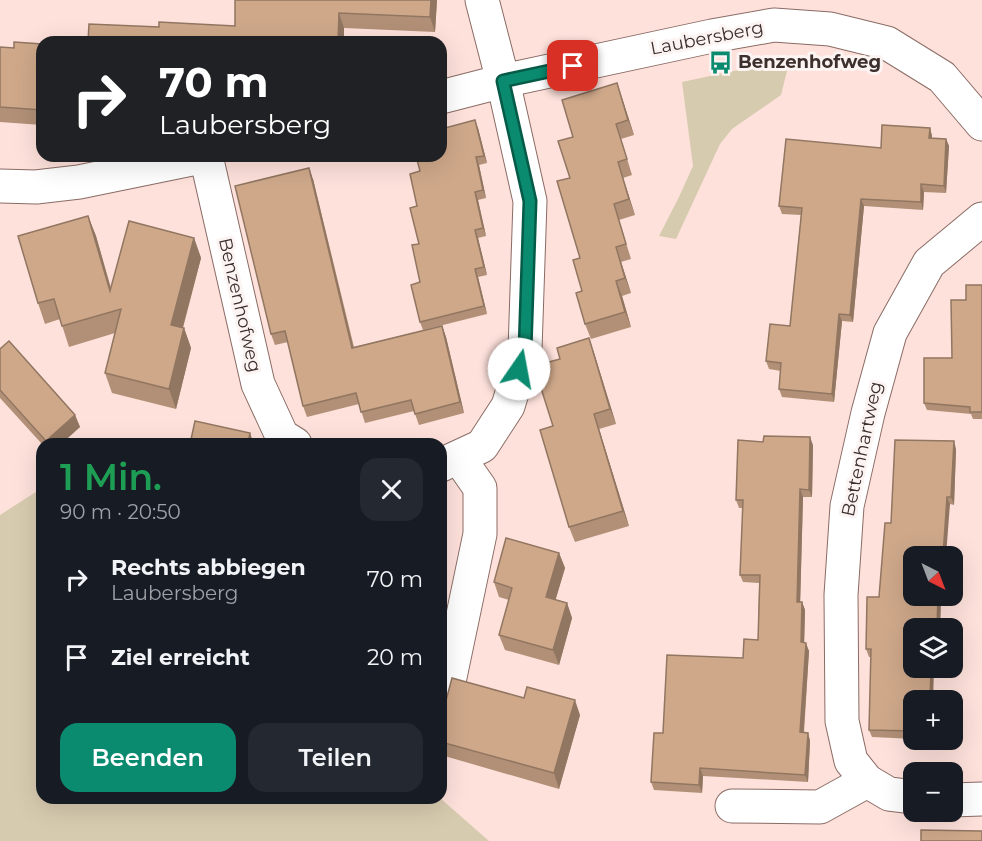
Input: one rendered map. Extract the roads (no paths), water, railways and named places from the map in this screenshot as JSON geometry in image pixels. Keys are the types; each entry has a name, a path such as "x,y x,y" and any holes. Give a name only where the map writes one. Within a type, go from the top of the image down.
{"street":[{"path":"450,677 480,534 480,488 450,461 482,446 508,406 525,350 530,201 482,0"},
{"name":"Laubersberg","path":"447,95 503,81 774,25 830,29 887,43 942,77 982,124"},
{"path":"0,186 36,187 80,182 177,162"},
{"name":"Benzenhofweg","path":"207,162 258,384 282,436 285,438"},
{"name":"Bettenhartweg","path":"903,796 889,794 867,781 852,761 842,721 841,595 847,506 868,413 890,333 928,263 982,219"},
{"path":"732,806 820,807 867,781"},
{"path":"963,800 982,800"}],"place":[{"name":"Benzenhofweg","path":"720,62"}]}
